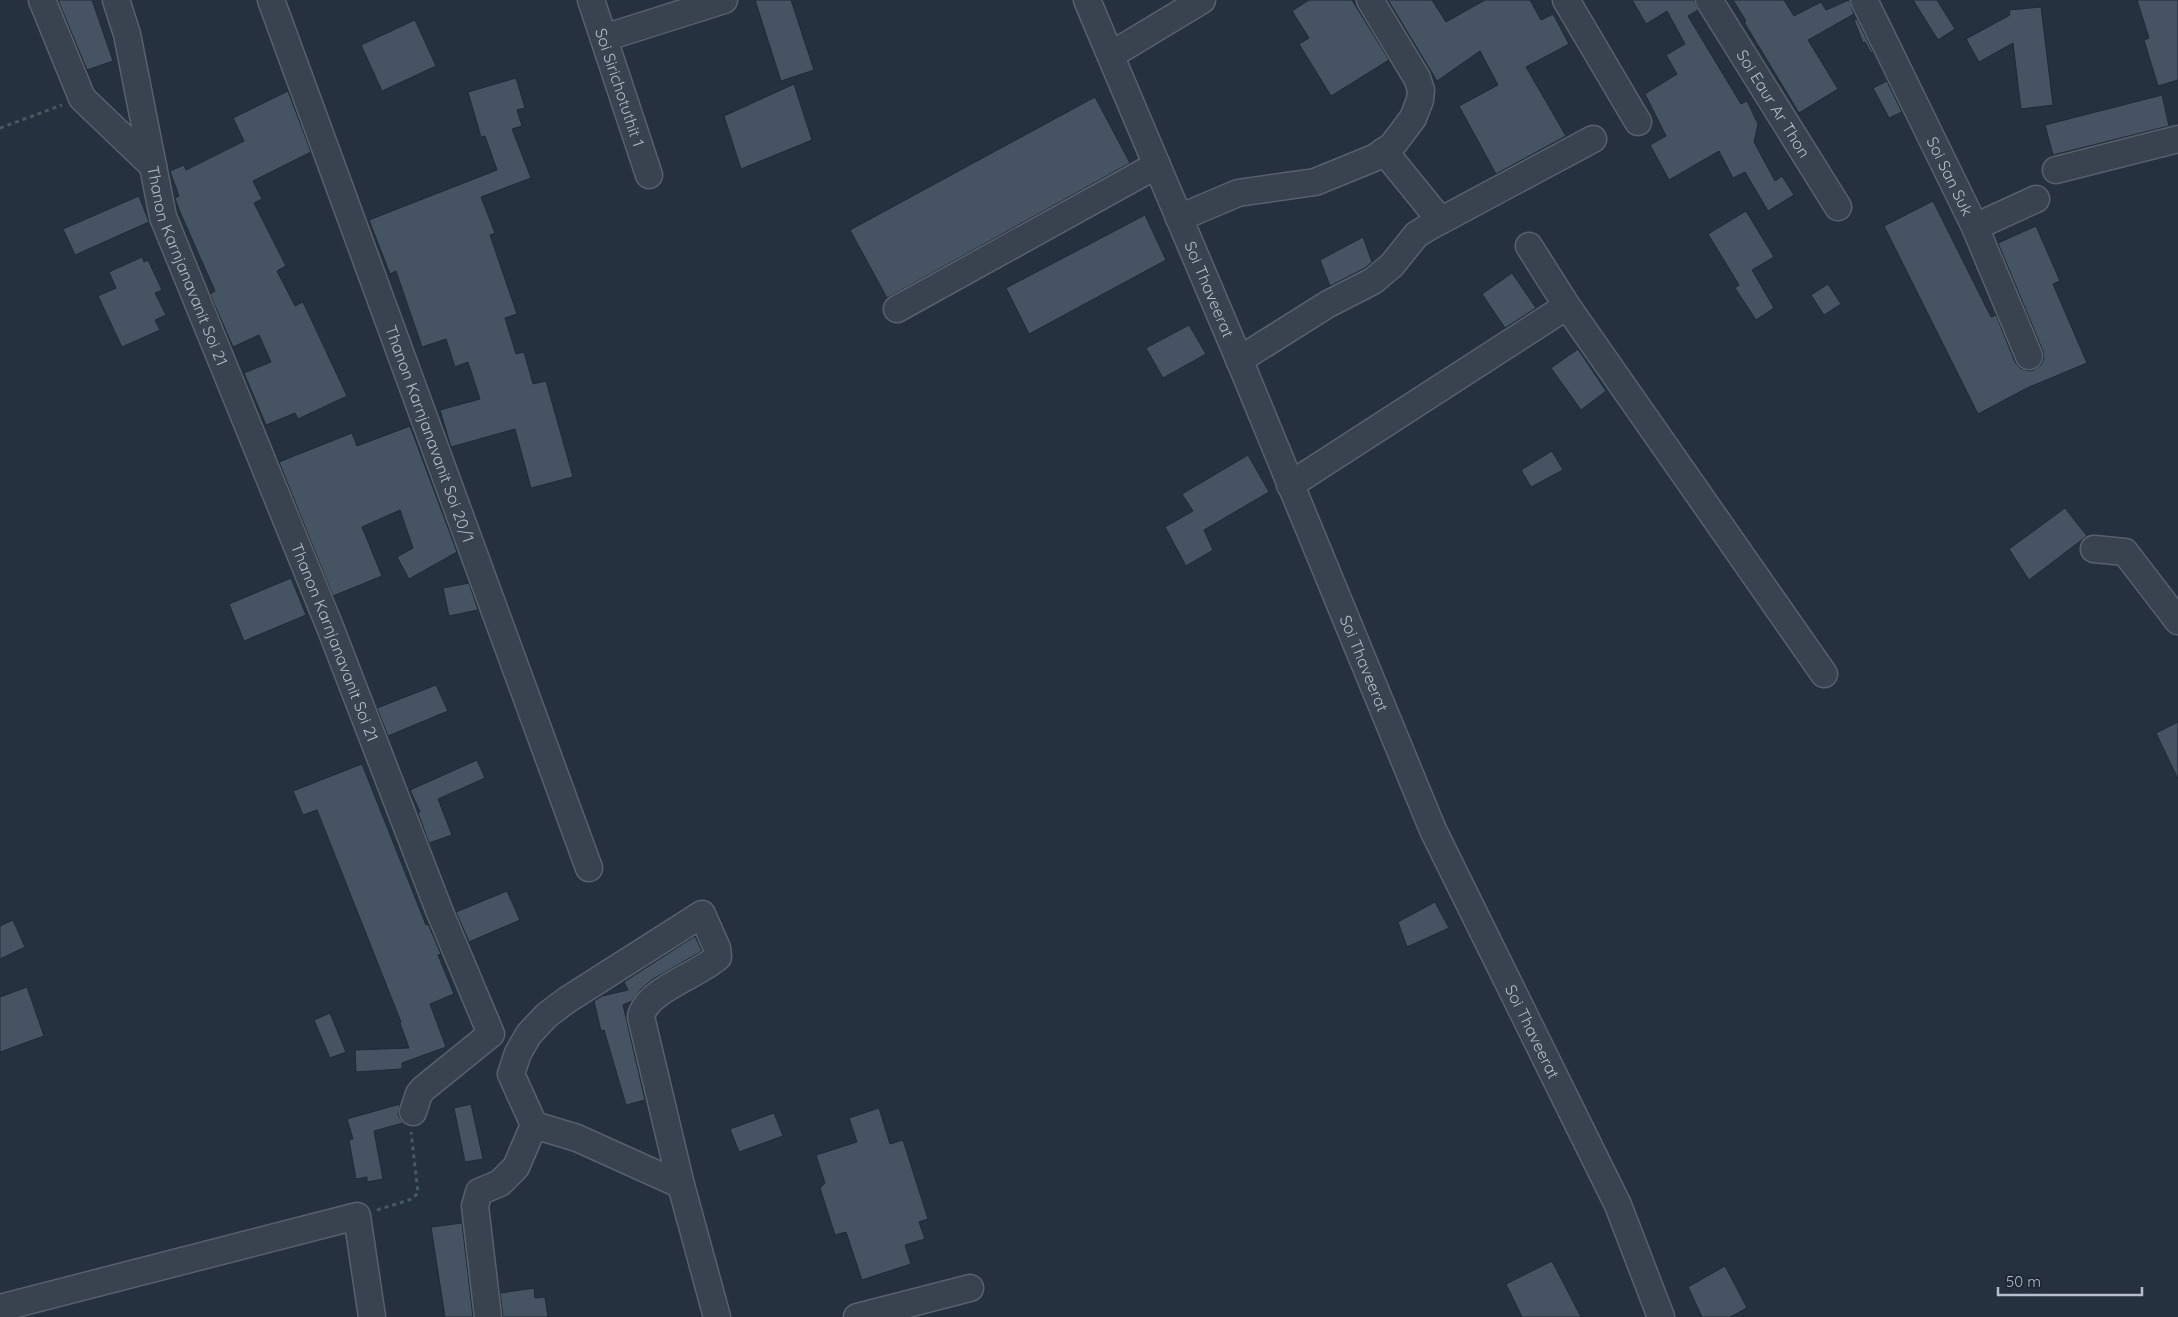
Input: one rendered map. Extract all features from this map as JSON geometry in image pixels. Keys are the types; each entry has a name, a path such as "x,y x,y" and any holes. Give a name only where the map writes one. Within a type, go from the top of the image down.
{"street":[{"path":"42,0 82,98 153,166"},
{"name":"Thanon Karnjanavanit Soi 21","path":"116,0 127,34 162,217 330,626 439,910 491,1034 534,1125"},
{"name":"Thanon Karnjanavanit Soi 20/1","path":"271,0 589,868"},
{"name":"Soi Sirichotuthit 1","path":"591,0 649,175"},
{"path":"604,38 724,0"},
{"name":"Soi Thaveerat","path":"1087,0 1239,360 1432,830 1618,1205 1661,1317"},
{"path":"1111,55 1202,0"},
{"path":"1179,218 1238,193 1315,182 1374,158 1392,146 1413,118 1420,100 1421,90 1417,78 1370,0"},
{"path":"1566,0 1638,122"},
{"name":"Soi Eaur Ar Thon","path":"1709,0 1838,207"},
{"name":"Soi San Suk","path":"1864,0 1975,227 2029,356"},
{"path":"1239,360 1328,304 1373,281 1392,265 1416,235 1440,220 1593,139"},
{"path":"2056,170 2178,139"},
{"path":"1384,151 1440,220"},
{"path":"897,309 1157,165"},
{"path":"1975,227 2036,199"},
{"path":"1529,246 1567,306 1824,674"},
{"path":"1290,485 1567,306"},
{"path":"2094,549 2125,552 2178,622"},
{"path":"511,1074 518,1053 529,1034 547,1015 567,1000 702,914 717,948 718,957 655,997 645,1007 641,1017 681,1185 717,1317"},
{"path":"413,1112 419,1094 423,1089 491,1034"},
{"path":"488,1317 475,1206 476,1198 479,1192 500,1183 516,1167 534,1125 577,1138 681,1185"},
{"path":"0,1308 357,1216 372,1317"},
{"path":"857,1317 970,1288"}],"path":[{"path":"0,128 82,98"},
{"path":"357,1216 412,1199 417,1195 419,1186 410,1128 413,1112"}],"building":[{"path":"58,0 92,0 113,61 87,70"},
{"path":"755,0 791,0 814,70 781,81"},
{"path":"1309,0 1352,0 1389,60 1331,96 1299,44 1309,38 1292,11"},
{"path":"1388,0 1432,0 1446,22 1485,0 1530,0 1541,20 1553,14 1569,44 1526,67 1566,136 1496,174 1459,106 1498,85 1480,51 1437,81"},
{"path":"1632,0 1694,0 1698,10 1688,16 1741,104 1747,101 1758,124 1754,142 1775,181 1782,176 1794,195 1768,211 1745,172 1733,178 1719,151 1669,180 1650,145 1666,136 1645,94 1677,74 1666,55 1685,44 1667,11 1646,24"},
{"path":"1733,0 1784,0 1794,16 1821,2 1826,10 1849,0 1854,14 1808,40 1838,89 1799,113 1744,22 1746,21"},
{"path":"1913,0 1937,0 1955,29 1938,40"},
{"path":"2137,0 2178,0 2178,80 2158,86 2144,40 2149,38"},
{"path":"2041,7 2053,105 2021,109 2013,43 1979,62 1966,39 2010,15 2009,10"},
{"path":"1857,19 1873,52 1871,53 1865,42 1863,43 1854,20"},
{"path":"415,20 436,66 382,91 361,45"},
{"path":"516,78 525,108 517,110 522,126 512,129 531,178 481,197 495,233 490,235 517,314 505,318 516,354 524,352 533,384 546,381 573,477 531,488 515,429 451,447 440,410 480,399 468,362 455,367 446,339 422,347 396,271 390,274 369,220 497,170 485,136 481,137 468,92"},
{"path":"1887,81 1902,112 1889,118 1873,88"},
{"path":"794,84 812,140 741,169 724,116"},
{"path":"288,91 311,152 253,181 262,199 254,203 286,266 277,271 295,306 303,302 347,396 298,419 295,413 266,425 244,373 271,362 259,335 233,347 210,294 215,291 180,212 175,198 179,196 170,171 184,165 186,170 244,141 233,118"},
{"path":"2162,95 2169,126 2053,155 2045,125"},
{"path":"1095,97 1130,163 887,298 850,230"},
{"path":"139,196 149,222 75,255 63,229"},
{"path":"1933,201 1991,317 1996,315 2015,362 2020,368 2028,371 2034,370 2041,365 2044,358 2043,351 1998,243 2036,226 2060,281 2053,284 2087,363 2027,388 1978,414 1884,226"},
{"path":"1746,211 1774,257 1752,270 1774,308 1756,320 1735,288 1739,285 1708,234"},
{"path":"1145,215 1166,260 1029,334 1006,288"},
{"path":"1363,237 1372,262 1365,268 1330,286 1320,260"},
{"path":"142,257 144,262 148,260 162,290 155,293 166,315 155,320 160,330 122,347 98,296 116,288 109,272"},
{"path":"1512,273 1536,308 1505,328 1482,294"},
{"path":"1828,284 1841,304 1824,315 1811,295"},
{"path":"1189,325 1206,354 1163,378 1146,348"},
{"path":"1578,349 1606,391 1581,410 1551,368"},
{"path":"410,426 457,552 409,579 397,557 413,548 400,510 362,527 382,576 333,596 279,462 352,433 357,446"},
{"path":"1552,451 1563,470 1531,487 1521,470"},
{"path":"1248,455 1269,492 1204,530 1213,550 1186,566 1165,527 1193,511 1182,494"},
{"path":"2065,508 2087,536 2029,580 2009,549"},
{"path":"291,578 306,615 244,641 229,604"},
{"path":"469,583 478,610 449,616 443,588"},
{"path":"436,685 448,711 388,736 377,708"},
{"path":"2178,722 2178,779 2156,733"},
{"path":"477,760 485,778 438,799 452,835 429,843 418,813 420,812 410,790"},
{"path":"362,764 426,925 428,924 441,954 438,955 454,994 430,1004 446,1047 402,1063 402,1069 356,1072 355,1050 409,1048 401,1022 317,810 303,815 293,791"},
{"path":"507,891 520,920 469,942 456,912"},
{"path":"1435,902 1449,928 1407,947 1398,922"},
{"path":"13,920 25,947 0,959 0,926"},
{"path":"695,936 702,951 653,979 641,989 632,1001 623,1005 645,1100 626,1105 604,1030 601,1031 594,1001 602,996 628,990 624,982"},
{"path":"27,987 44,1036 0,1052 0,997"},
{"path":"330,1013 346,1052 330,1058 314,1020"},
{"path":"400,1104 398,1115 403,1123 374,1131 383,1179 367,1182 367,1177 356,1179 349,1140 353,1139 347,1119"},
{"path":"471,1104 483,1159 465,1162 454,1108"},
{"path":"879,1108 890,1144 903,1140 928,1219 919,1222 925,1239 905,1245 911,1264 862,1280 846,1232 835,1235 820,1188 825,1183 816,1155 857,1142 849,1118"},
{"path":"774,1113 783,1136 739,1152 730,1129"},
{"path":"462,1223 473,1317 445,1317 431,1227"},
{"path":"1552,1261 1581,1317 1522,1317 1506,1284"},
{"path":"1725,1266 1747,1308 1730,1317 1702,1317 1688,1287"},
{"path":"534,1288 535,1298 545,1297 548,1317 503,1317 500,1293"}]}
